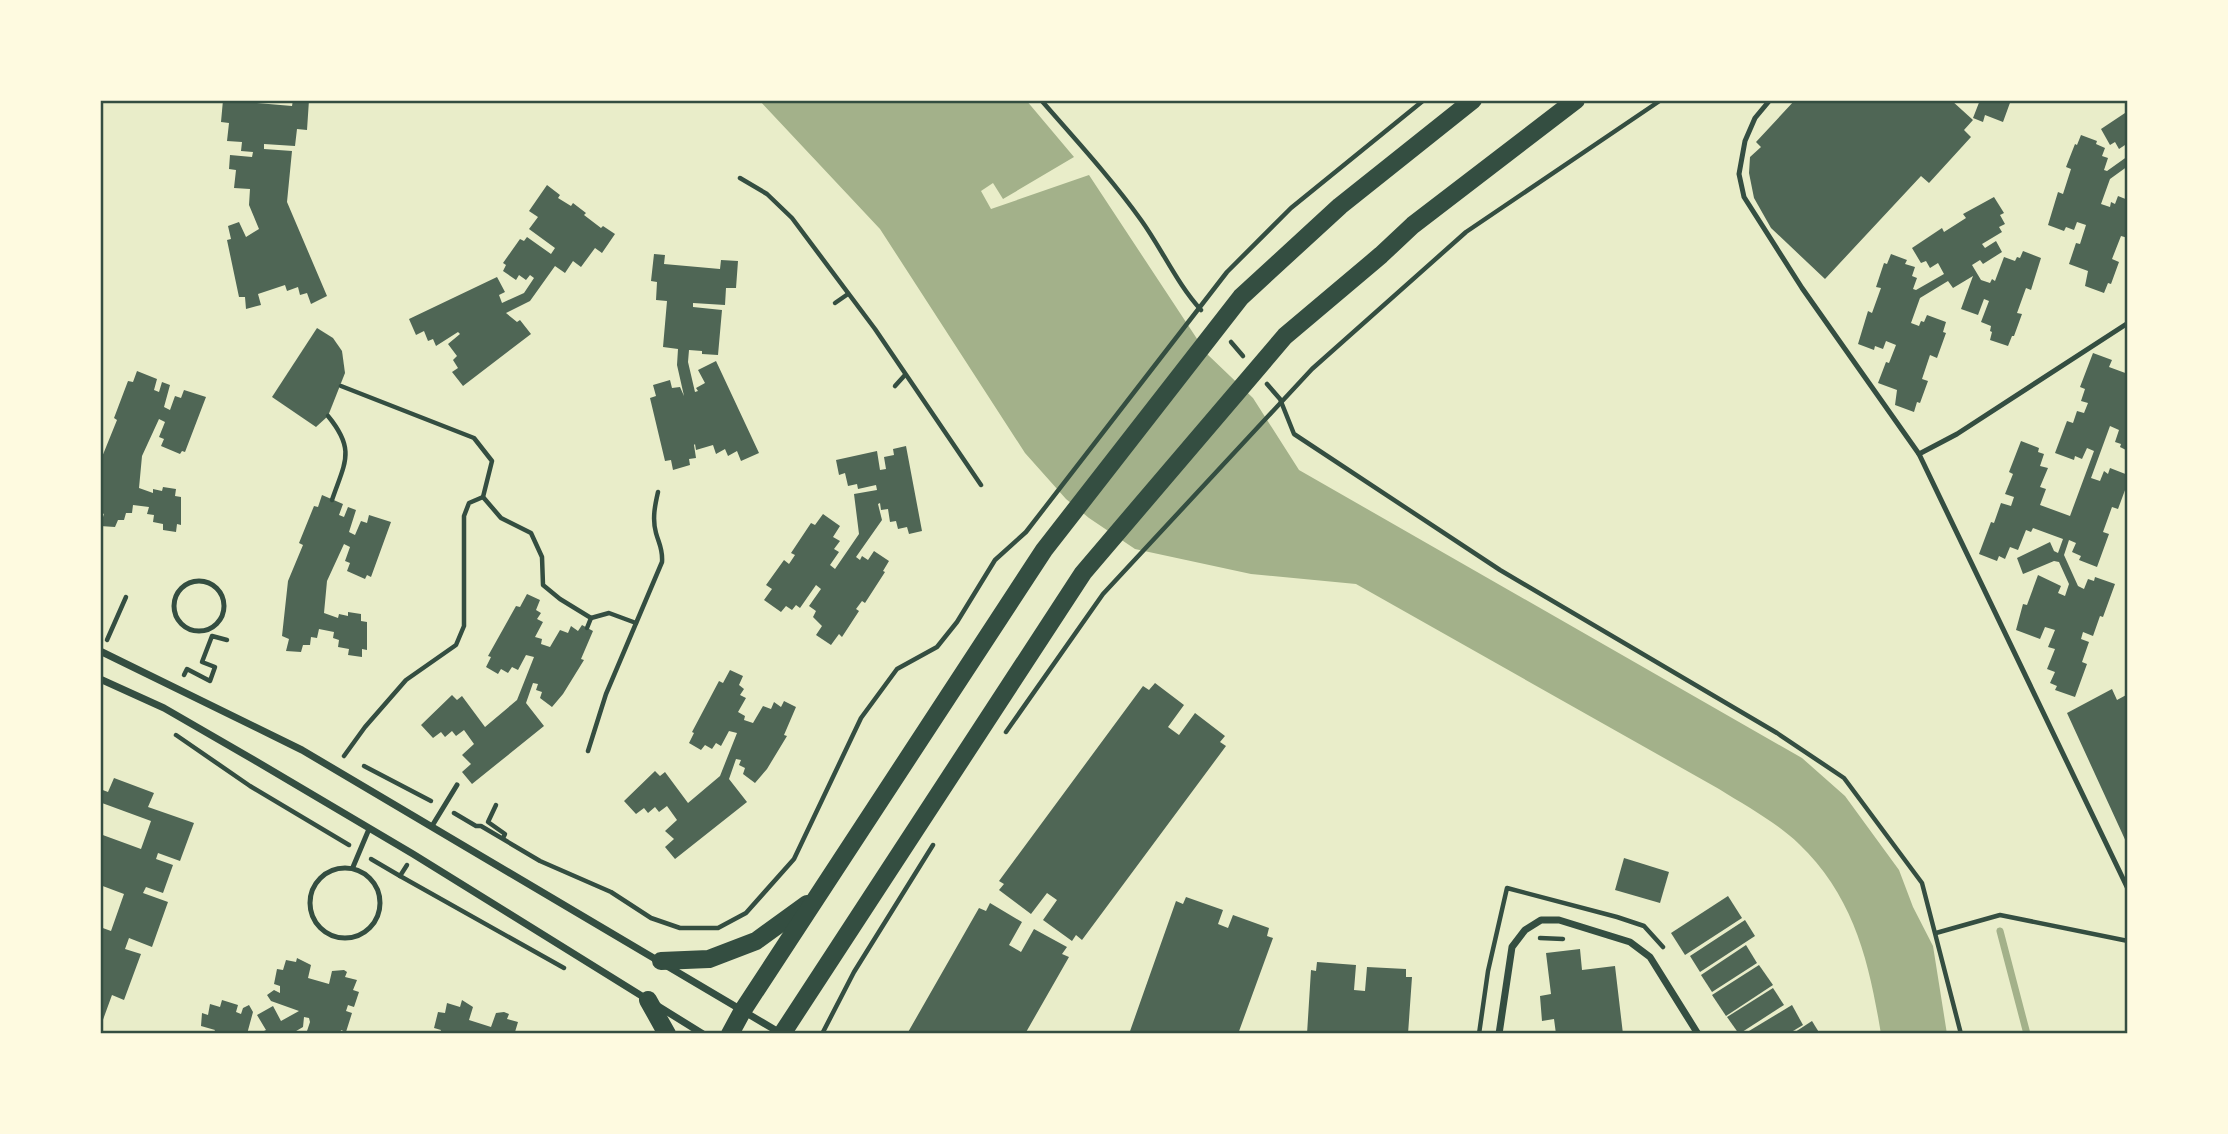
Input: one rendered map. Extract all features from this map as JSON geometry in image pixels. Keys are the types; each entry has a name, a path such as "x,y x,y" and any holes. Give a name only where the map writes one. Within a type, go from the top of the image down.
{"main road":[{"path":"730,1034 743,1010 1044,550 1241,296 1340,206 1473,100"},
{"path":"782,1034 1083,573 1285,336 1413,225 1576,100"},
{"path":"661,961 709,958 756,941 816,898"},
{"path":"648,1000 667,1034"}],"street":[{"path":"100,651 302,750 782,1034"},
{"path":"100,679 164,708 369,829 703,1034"},
{"path":"1499,1034 1512,947 1525,930 1541,920 1559,920 1630,942 1650,957 1698,1034"}],"lane":[{"path":"1770,100 1755,118 1745,141 1739,174 1744,197 1809,298 1919,454 2128,890"},
{"path":"1919,454 1957,434 2128,323"},
{"path":"199,580 212,583 221,592 225,605 222,617 213,627 200,632 187,629 176,617 173,604 177,592 186,583 199,580"},
{"path":"432,826 457,785"},
{"path":"353,867 369,829"},
{"path":"337,867 353,867 370,877 380,894 379,914 368,930 353,938 336,938 316,926 309,900 313,885 323,873 337,867"}],"path":[{"path":"1041,100 1123,195 1158,244 1188,296 1205,314"},
{"path":"357,763 476,826 481,826 540,861 611,892 651,918 680,928 718,928 746,913 794,859 861,718 897,669 937,647 957,622 995,560 1026,532 1227,272 1291,208 1424,100"},
{"path":"999,742 1103,594 1312,369 1466,232 1661,100"},
{"path":"740,178 767,194 792,218 934,413 981,485"},
{"path":"835,303 848,294"},
{"path":"1222,333 1247,361"},
{"path":"895,386 905,375"},
{"path":"1264,380 1280,400 1294,434 1500,570 1777,733 1844,778 1922,883 1961,1034"},
{"path":"341,386 474,438 492,461 483,497"},
{"path":"328,416 341,432 347,455 332,500"},
{"path":"587,751 606,694 662,562 663,549 655,531 654,509 659,492"},
{"path":"483,497 501,518 531,533 542,556 543,585 591,618 609,613 636,623"},
{"path":"333,750 345,757 365,727 406,680 456,645 464,626 464,516 469,503 483,497"},
{"path":"111,633 126,597"},
{"path":"587,628 591,618"},
{"path":"184,675 187,670 210,681 215,667 202,662 212,636 227,640"},
{"path":"168,730 275,801"},
{"path":"496,805 488,822 505,834 503,838"},
{"path":"822,1034 854,972 940,834"},
{"path":"400,876 568,971"},
{"path":"1479,1034 1488,971 1507,888"},
{"path":"1936,933 2000,915 2128,941"},
{"path":"1536,938 1569,939"}],"shaded area":[{"path":"759,100 1026,100 1074,157 1003,199 993,183 981,191 991,209 1089,175 1207,354 1253,398 1299,470 1802,758 1845,796 1899,870 1913,907 1933,946 1947,1034 1881,1034 1864,956 1846,908 1833,886 1818,864 1790,836 1719,789 1356,584 1251,574 1135,549 1089,518 1066,499 1025,453 880,229"}],"building":[{"path":"223,100 292,106 293,100 309,100 307,130 297,129 295,146 264,144 264,149 292,151 287,202 327,296 311,304 307,293 300,295 298,287 287,291 285,285 258,294 261,305 246,309 245,297 239,297 227,240 231,239 228,226 239,222 246,237 259,229 249,205 250,189 234,188 236,170 229,169 230,155 252,157 253,152 241,151 242,142 227,141 229,123 221,122"},
{"path":"1795,100 1951,100 1973,120 1964,130 1971,137 1929,183 1921,176 1825,279 1771,228 1754,198 1749,173 1750,157 1761,147 1756,142"},
{"path":"1980,100 2011,100 2003,122 1985,115 1983,122 1973,118"},
{"path":"2128,111 2128,143 2119,149 2115,142 2110,145 2101,129"},
{"path":"2081,135 2097,141 2096,144 2105,148 2102,156 2108,158 2104,170 2107,171 2128,156 2128,166 2110,179 2101,204 2110,207 2111,202 2115,204 2118,196 2128,200 2128,238 2121,236 2112,259 2119,262 2111,284 2108,283 2104,293 2085,286 2088,271 2069,264 2086,225 2077,222 2074,230 2066,227 2064,231 2048,225 2058,192 2063,194 2071,169 2066,167"},
{"path":"547,185 560,195 558,198 571,206 573,203 601,228 603,226 615,234 602,253 595,248 581,267 573,261 565,273 555,266 530,301 506,313 517,322 520,320 531,334 463,386 452,372 458,368 453,360 457,356 448,344 460,334 458,332 436,346 433,339 428,341 424,331 416,335 409,319 497,277 505,292 499,295 502,303 524,293 534,278 530,275 526,280 519,275 516,280 503,271 506,265 503,263 520,239 524,241 527,237 551,254 555,248 529,229 538,217 529,211"},
{"path":"1994,197 2004,213 2000,215 2005,224 1999,227 2002,232 1982,244 1985,248 1996,241 2002,252 1983,264 1980,260 1972,265 1981,280 1990,283 1992,279 1995,281 2004,257 2015,261 2023,251 2041,258 2031,290 2026,288 2017,313 2022,314 2014,336 2008,346 1990,340 1991,326 1981,322 1989,301 1984,299 1978,315 1961,309 1973,276 1953,288 1948,281 1920,298 1911,323 1919,326 1927,315 1946,322 1943,332 1946,333 1937,358 1930,355 1922,379 1928,381 1920,403 1917,402 1914,412 1895,405 1897,390 1878,383 1896,345 1886,341 1883,349 1875,346 1874,350 1858,344 1868,311 1872,313 1881,288 1876,287 1884,263 1887,264 1891,254 1907,260 1905,264 1915,267 1912,276 1917,278 1913,289 1916,290 1944,274 1938,263 1930,268 1926,261 1921,263 1912,248 1942,228 1944,232 1966,218 1963,214"},
{"path":"654,254 665,255 664,264 720,269 721,260 738,261 736,288 726,288 725,305 693,303 693,307 722,310 718,355 689,350 688,362 695,392 698,391 696,388 705,383 698,370 716,361 759,453 741,461 737,451 728,456 725,449 716,454 713,445 696,450 695,444 696,458 689,459 690,465 673,470 671,460 665,461 650,398 656,396 653,385 670,380 672,388 680,387 684,396 677,365 678,349 663,347 667,301 656,300 657,282 651,281"},
{"path":"317,328 333,338 342,351 345,373 328,416 316,427 272,397"},
{"path":"2093,353 2112,360 2109,367 2128,374 2128,451 2115,442 2119,430 2110,426 2091,478 2100,481 2104,471 2108,474 2110,468 2128,475 2128,482 2118,509 2112,507 2103,532 2109,534 2097,567 2079,560 2081,556 2072,552 2076,543 2069,540 2064,555 2078,586 2084,589 2088,579 2094,581 2095,577 2115,584 2093,636 2083,632 2081,639 2089,642 2082,662 2087,664 2075,697 2055,690 2057,686 2050,683 2055,672 2047,669 2055,649 2048,647 2055,630 2045,627 2040,639 2016,630 2023,604 2027,605 2038,575 2061,586 2058,593 2065,596 2069,584 2059,562 2054,561 2023,574 2017,558 2050,542 2058,553 2063,539 2033,528 2031,532 2026,530 2018,550 2010,547 2005,559 1999,556 1997,561 1979,554 2001,503 2011,506 2014,497 2005,494 2013,474 2009,472 2021,441 2039,448 2038,452 2044,454 2040,466 2048,468 2040,487 2046,489 2040,505 2070,516 2094,451 2087,448 2082,459 2075,456 2074,460 2055,453 2067,421 2073,423 2077,411 2084,413 2088,403 2081,401 2085,389 2080,387"},
{"path":"137,371 157,379 154,390 159,392 162,382 170,385 164,407 170,410 175,396 181,398 184,390 206,397 185,452 180,454 161,446 164,439 159,437 165,422 159,419 142,456 139,488 153,493 153,489 162,491 163,487 176,489 175,496 181,497 181,525 177,524 176,532 163,530 163,524 153,522 154,515 147,514 149,507 133,505 132,513 126,513 124,520 118,520 115,527 100,526 104,514 100,512 102,457 117,420 114,418 128,381 133,382"},
{"path":"906,446 922,531 909,534 907,527 898,529 896,521 890,522 888,509 881,510 880,503 878,504 882,520 856,557 860,560 862,556 868,560 874,551 889,561 865,603 862,601 856,609 859,611 842,637 839,634 831,645 816,635 822,626 813,617 816,611 809,606 821,589 816,585 800,608 796,605 792,610 786,606 781,612 764,600 772,589 766,585 784,560 789,564 795,555 791,553 811,523 815,525 823,514 840,526 833,537 840,541 834,549 839,552 830,565 835,569 859,534 854,494 877,490 876,485 858,489 857,484 848,486 845,473 839,475 836,460 877,451 880,470 886,469 884,457 894,455 893,449"},
{"path":"322,495 343,504 339,515 344,517 348,507 356,510 349,532 355,535 361,521 367,523 369,515 391,522 371,577 367,575 365,579 347,571 350,563 345,561 350,547 344,544 327,581 324,613 338,618 339,614 348,616 348,612 361,614 361,621 367,622 367,650 362,649 362,657 348,655 349,649 338,647 339,640 333,638 334,632 319,629 317,638 311,637 310,645 303,645 301,652 286,651 289,639 282,636 288,581 303,545 299,543 314,506 318,507"},
{"path":"527,594 540,600 536,610 541,613 537,619 543,622 535,637 542,639 541,644 550,647 560,630 568,633 571,626 578,631 582,625 593,631 581,659 584,660 552,707 540,698 542,692 536,690 538,684 533,683 526,703 544,726 472,784 462,772 471,764 462,755 474,744 464,730 456,736 452,731 445,737 441,732 433,738 421,725 452,695 457,700 462,696 485,727 517,700 534,657 526,655 518,670 512,667 508,673 501,669 498,674 486,667 491,657 488,656 516,606 520,607"},
{"path":"730,670 743,676 739,685 744,689 740,695 746,698 738,712 745,716 744,720 753,723 763,706 771,709 774,702 781,707 784,701 796,707 784,735 787,736 755,783 743,774 745,768 739,765 741,760 736,759 729,779 747,802 675,859 665,847 674,839 665,831 677,820 667,806 659,812 655,807 648,813 644,808 636,814 624,801 655,771 660,776 665,772 688,803 720,776 737,733 729,731 721,746 716,743 712,749 705,745 701,750 689,743 719,681 723,683"},
{"path":"1155,683 1184,705 1168,727 1179,735 1195,713 1225,736 1220,742 1226,746 1082,940 1076,935 1072,941 1043,920 1057,900 1047,893 1031,914 999,890 1004,884 999,881 1143,686 1149,690"},
{"path":"2112,689 2117,700 2128,694 2128,846 2067,713"},
{"path":"114,778 154,793 148,807 194,823 180,861 158,853 156,859 173,865 163,893 146,887 143,893 168,902 152,947 129,938 125,949 141,954 124,1000 112,995 100,1028 100,927 111,931 124,894 100,885 100,834 141,849 151,821 102,803 100,808 100,789 108,792"},
{"path":"1624,858 1669,872 1660,903 1615,890"},
{"path":"1728,896 1742,918 1685,955 1671,933"},
{"path":"1186,897 1223,910 1218,924 1228,928 1233,915 1269,928 1267,936 1273,938 1238,1034 1129,1034 1176,901 1183,904"},
{"path":"990,903 1022,922 1009,945 1021,952 1034,929 1067,947 1062,954 1069,957 1025,1034 907,1034 979,908 986,911"},
{"path":"1745,920 1755,936 1700,972 1690,956"},
{"path":"1746,945 1757,963 1712,992 1701,975"},
{"path":"1580,949 1582,970 1615,966 1623,1034 1556,1034 1554,1019 1542,1021 1540,996 1551,994 1546,953"},
{"path":"297,958 311,965 308,978 329,984 332,971 344,970 347,972 345,977 357,980 353,990 359,992 354,1007 348,1005 346,1011 352,1013 346,1032 341,1030 340,1034 306,1034 310,1022 309,1018 304,1017 303,1027 291,1034 258,1034 266,1030 257,1015 273,1006 281,1021 299,1011 271,1001 267,995 274,990 280,993 280,986 274,984 277,969 283,970 286,960 296,962"},
{"path":"1317,962 1356,965 1354,990 1365,991 1367,967 1406,969 1406,977 1412,977 1408,1034 1307,1034 1311,970 1316,971"},
{"path":"1759,965 1773,985 1726,1016 1712,995"},
{"path":"1773,988 1784,1005 1739,1034 1727,1017"},
{"path":"222,1000 238,1005 236,1012 241,1014 243,1008 249,1005 253,1012 247,1034 213,1034 215,1030 201,1026 202,1013 208,1015 210,1004 220,1007"},
{"path":"462,1000 473,1007 469,1020 491,1027 496,1013 504,1012 509,1014 507,1019 518,1022 515,1032 521,1034 440,1034 441,1030 434,1028 438,1012 445,1013 447,1003 460,1007"},
{"path":"1792,1005 1803,1025 1788,1034 1744,1034"},
{"path":"1812,1021 1820,1034 1792,1034"}],"waterway":[{"path":"2000,931 2027,1034"}]}
